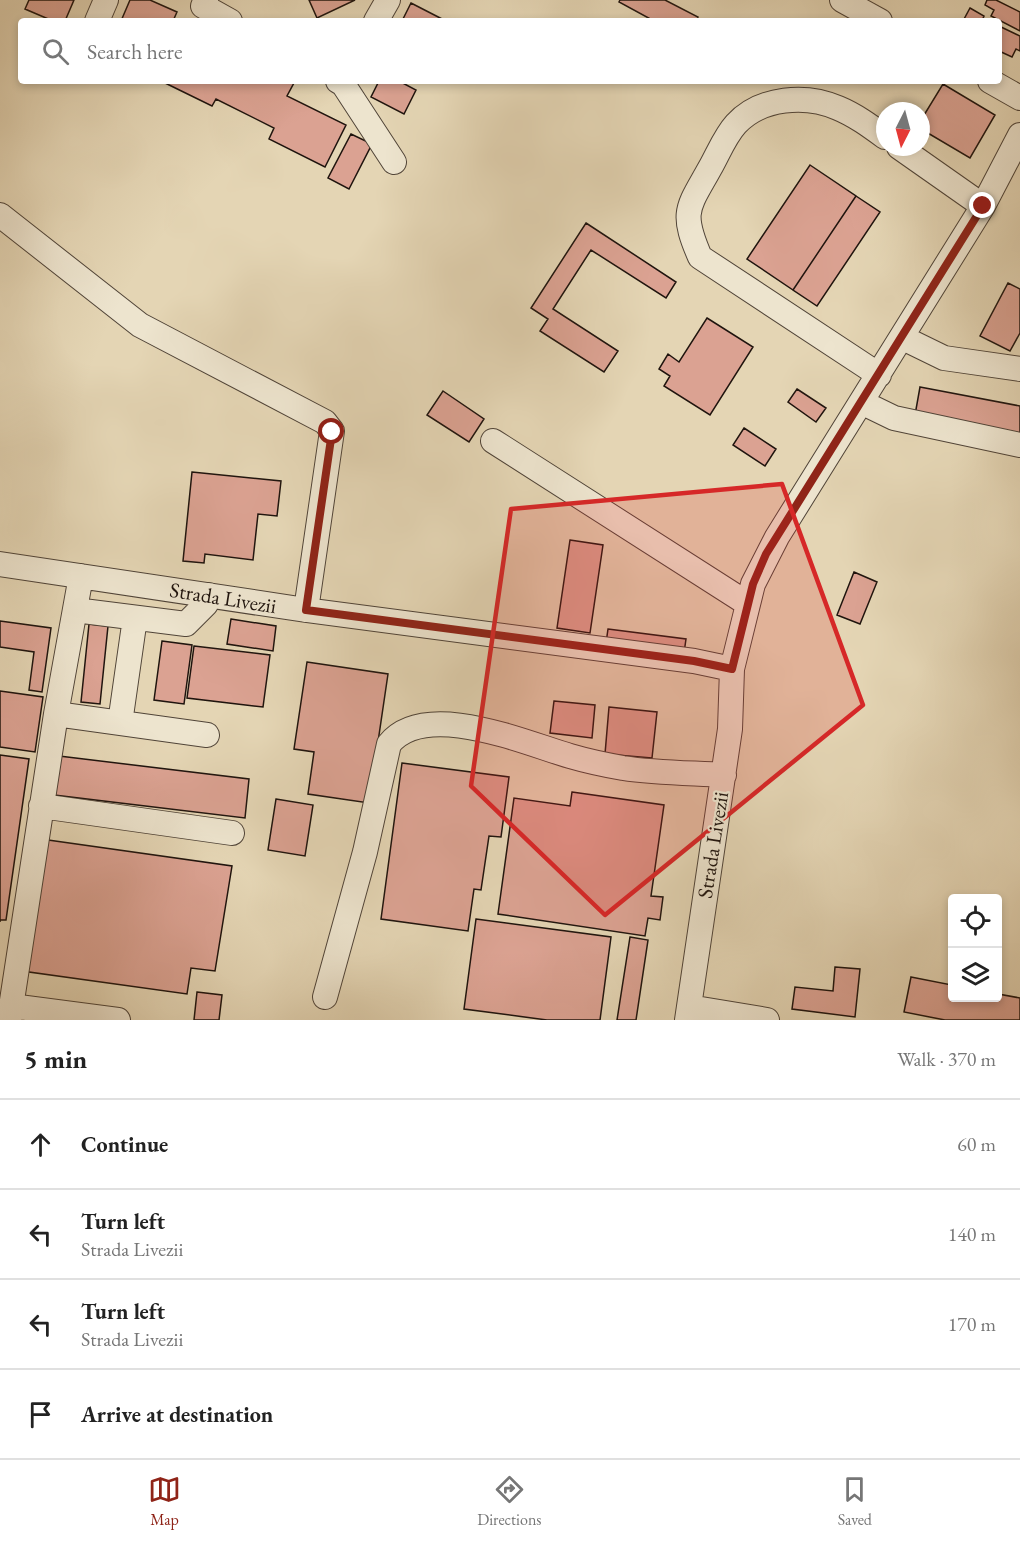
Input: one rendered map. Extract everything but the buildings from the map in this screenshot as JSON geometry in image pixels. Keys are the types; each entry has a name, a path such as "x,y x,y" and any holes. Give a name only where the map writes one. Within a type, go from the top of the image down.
{"street":[{"path":"98,18 106,0"},
{"path":"206,0 203,6 225,18"},
{"path":"378,18 388,0"},
{"path":"842,0 875,18"},
{"path":"343,84 394,162"},
{"path":"995,84 1020,98"},
{"path":"876,131 837,107 797,100 767,104 749,112 734,125 688,208 689,232 700,256 879,375"},
{"name":"Strada Livezii","path":"688,1014 730,729 732,669 753,584 766,554 903,338 983,206 1020,135"},
{"path":"912,156 983,206"},
{"path":"0,215 140,325 325,422 332,432 306,610"},
{"path":"903,338 944,358 1020,369"},
{"path":"861,402 894,418 1020,445"},
{"path":"493,441 748,604"},
{"name":"Strada Livezii","path":"0,564 306,610 682,659 732,669"},
{"path":"81,576 41,806 10,1013 118,1020"},
{"path":"75,610 186,624 206,604 208,595"},
{"path":"120,723 135,618"},
{"path":"56,714 207,735"},
{"path":"325,997 365,852 389,744 397,734 411,727 462,726 516,737 571,757 624,768 724,775"},
{"path":"41,806 232,833"},
{"path":"688,1014 767,1020"}],"highlighted area":[{"path":"782,484 863,705 605,915 471,786 511,509"}],"route":[{"path":"332,432 306,610 694,661 732,669 753,584 766,554 843,429 903,338 983,206"}]}
